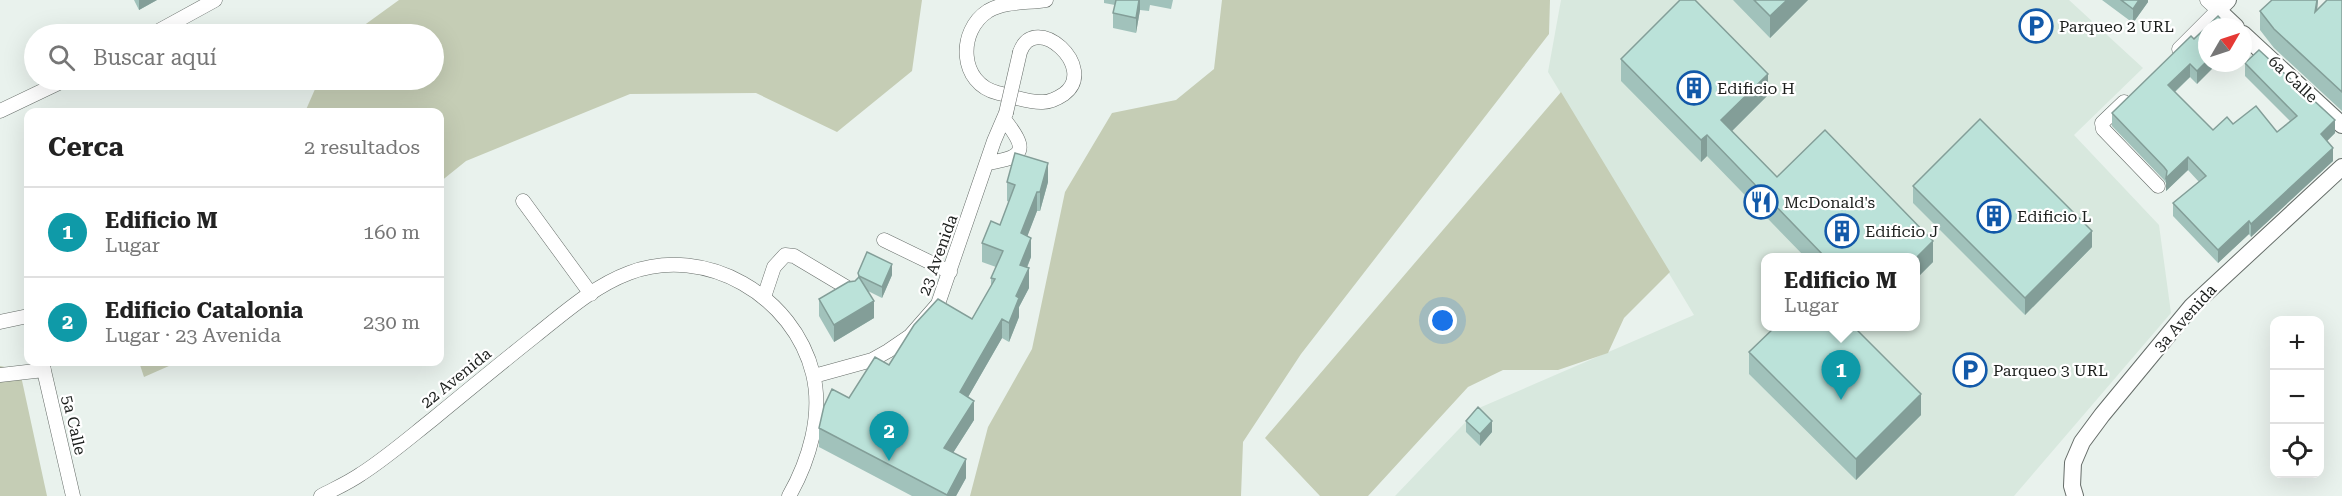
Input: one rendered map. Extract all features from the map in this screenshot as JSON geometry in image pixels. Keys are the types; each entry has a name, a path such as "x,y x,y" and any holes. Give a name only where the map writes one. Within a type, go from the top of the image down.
{"street":[{"path":"171,24 215,0"},
{"name":"23 Avenida","path":"813,376 872,360 910,336 938,304 1005,116 1020,51 1022,46 1032,39 1043,37 1055,42 1061,46 1072,64 1075,78 1072,86 1059,97 1041,103 992,92 974,76 968,66 966,57 968,37 978,18 1000,5 1046,0"},
{"path":"2168,59 2218,3 2229,18"},
{"name":"6a Calle","path":"2252,41 2342,125"},
{"path":"0,111 44,90"},
{"path":"2135,91 2102,123 2103,129 2158,186"},
{"path":"987,163 1010,159 1017,155 1020,149 1019,137 1005,116"},
{"name":"3a Avenida","path":"2075,496 2072,486 2073,463 2082,442 2102,415 2192,306 2342,167"},
{"path":"523,201 591,294"},
{"path":"884,240 950,272"},
{"path":"764,297 774,267 785,255 794,256 851,290"},
{"name":"22 Avenida","path":"321,496 361,475 591,294 609,282 631,272 677,265 723,274 745,284 782,313 796,332 813,376"},
{"path":"0,322 24,317"},
{"path":"0,375 43,366"},
{"name":"5a Calle","path":"43,366 73,496"},
{"path":"789,496 801,475 814,426 813,376"}],"shaded area":[{"path":"1561,0 2069,0 2143,68 2074,135 2159,225 2171,313 2014,496 1395,496 1479,408 1694,315 1548,72"}],"green space":[{"path":"399,0 922,0 912,71 837,132 756,93 630,94 466,161 444,179 444,108 307,108 315,90 444,90 444,24 366,24"},
{"path":"1222,0 1550,0 1549,34 1301,354 1243,442 1241,496 970,496 988,427 1032,349 1065,192 1112,113 1176,100 1214,69"},
{"path":"1561,92 1670,272 1624,318 1608,353 1558,370 1503,370 1468,387 1368,496 1320,496 1265,438"},
{"path":"0,366 11,368 21,376 47,496 0,496"},
{"path":"140,366 169,366 144,377"}],"building":[{"path":"1116,0 1139,0 1136,18 1113,13"},
{"path":"1680,0 1695,0 1768,74 1721,120 1777,177 1825,130 1933,241 1920,254 1821,253 1707,135 1701,140 1621,59"},
{"path":"1754,0 1787,0 1770,16"},
{"path":"2121,0 2139,0 2133,9"},
{"path":"2272,0 2317,0 2315,12 2327,0 2342,0 2342,92 2274,29 2260,11"},
{"path":"2198,35 2198,70 2190,64 2168,85 2213,130 2227,117 2233,124 2256,106 2277,132 2297,116 2252,70 2252,56 2259,50 2335,120 2321,134 2333,148 2251,224 2249,221 2218,250 2173,203 2206,176 2188,157 2166,178 2167,171 2164,167 2112,113 2191,36 2194,39"},
{"name":"Edificio L","path":"1980,119 2092,231 2025,298 1913,186"},
{"path":"1015,153 1048,163 1040,192 1037,192 1021,233 1031,238 1020,265 1029,268 1016,296 1019,298 1009,323 1002,319 960,392 974,401 944,448 966,459 947,495 819,428 824,406 832,389 849,398 875,357 889,365 914,325 938,299 972,319 995,279 991,278 1003,251 982,243 991,221 1000,225 1015,185 1007,182"},
{"path":"867,252 892,264 882,287 859,276 858,273"},
{"path":"859,277 874,301 834,325 819,299"},
{"path":"1771,331 1858,331 1921,394 1856,459 1749,352"},
{"path":"1478,407 1492,421 1480,434 1466,421"}],"place":[{"name":"Parqueo 2 URL","path":"2036,26"},
{"name":"Edificio H","path":"1694,88"},
{"name":"McDonald's","path":"1761,202"},
{"name":"Edificio L","path":"1994,216"},
{"name":"Edificio J","path":"1842,231"},
{"name":"Parqueo 3 URL","path":"1970,370"},
{"name":"Edificio M","path":"1841,400"},
{"name":"Edificio Catalonia","path":"889,461"}]}
